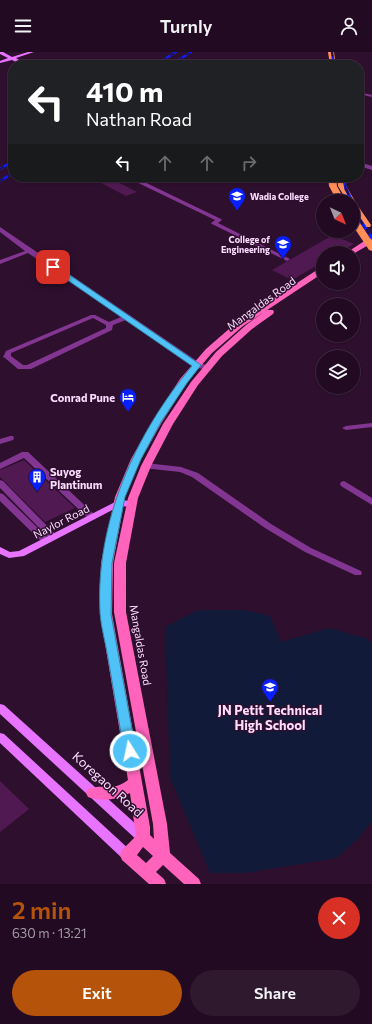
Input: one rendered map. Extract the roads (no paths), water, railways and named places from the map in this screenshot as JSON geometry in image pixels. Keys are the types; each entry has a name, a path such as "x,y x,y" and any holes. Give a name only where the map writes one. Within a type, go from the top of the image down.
{"highway":[{"path":"335,182 333,186 337,194"},
{"path":"339,182 347,194"},
{"path":"360,219 371,242"},
{"path":"360,228 371,242"}],"main road":[{"path":"0,52 16,60"},
{"path":"0,62 32,52"},
{"path":"0,57 6,60"},
{"path":"360,248 371,242"},
{"path":"360,251 371,242"},
{"name":"Mangaldas Road","path":"163,855 160,824 120,612 120,564 132,504 146,466 168,424 194,384 209,351 240,324 316,275"},
{"name":"Mangaldas Road","path":"143,838 144,827 106,614 107,563 119,503 136,459 157,422 184,381 219,354 248,327 316,281"},
{"path":"119,503 132,504"},
{"name":"Naylor Road","path":"0,550 9,555 21,554 119,503"},
{"name":"Koregaon Road","path":"0,708 194,884"},
{"path":"0,736 159,884"},
{"path":"94,793 116,794 127,790 135,782"},
{"path":"127,855 143,838"},
{"path":"146,872 163,855"}],"street":[{"path":"140,182 220,220 214,223 287,259"},
{"path":"0,229 29,251 202,367"},
{"path":"0,262 29,251"},
{"path":"109,324 110,329 106,332 28,367 21,367 7,356 8,352 93,316 109,324 126,317"},
{"path":"346,428 372,425"},
{"path":"0,442 10,438"},
{"path":"0,466 25,454 92,517"},
{"path":"146,466 181,470 195,475 268,526 308,550 358,573"},
{"path":"0,483 50,539"},
{"path":"344,484 372,502"},
{"path":"0,496 50,539"}],"railway":[{"path":"163,60 176,52"},
{"path":"179,60 191,52"},
{"path":"332,52 333,60"},
{"path":"0,169 8,164"},
{"path":"0,181 8,176"},
{"path":"344,182 346,190"},
{"path":"346,189 348,194"},
{"path":"360,220 372,238"}],"place":[{"name":"Wadia College","path":"237,211"},
{"name":"College of Engineering","path":"283,259"},
{"name":"Conrad Pune","path":"128,412"},
{"name":"Suyog Plantinum","path":"37,492"},
{"name":"JN Petit Technical High School","path":"270,702"}]}
